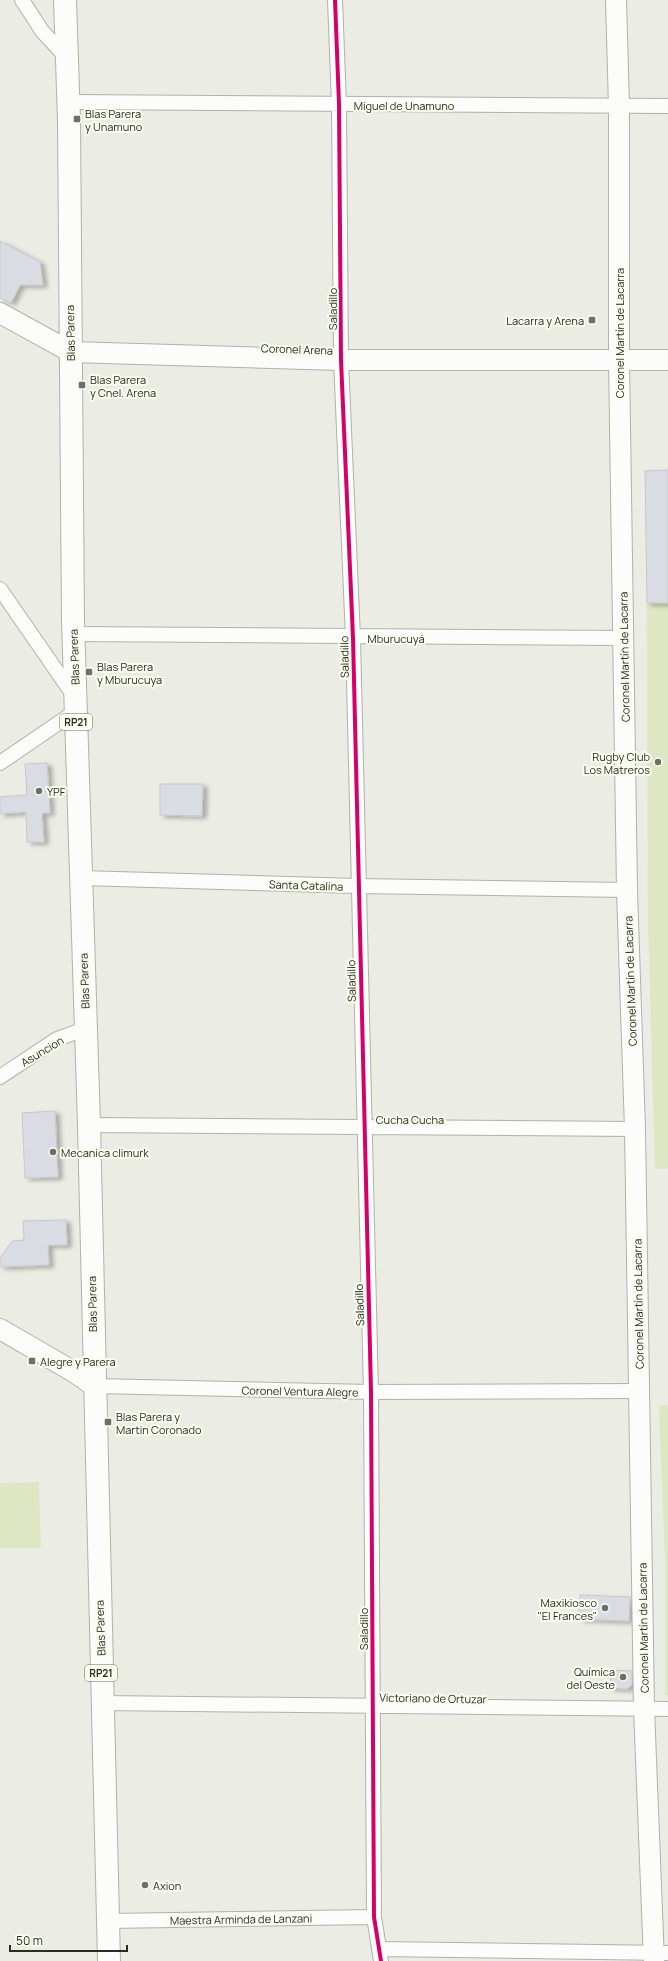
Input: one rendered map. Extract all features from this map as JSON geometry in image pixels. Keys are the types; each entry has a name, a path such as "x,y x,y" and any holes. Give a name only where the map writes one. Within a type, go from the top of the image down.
{"main road":[{"name":"Blas Parera","path":"65,0 68,102 74,634 109,1961"}],"street":[{"path":"22,0 42,31 67,58"},
{"name":"Saladillo","path":"335,0 339,104 341,360 353,638 357,886 371,1392 374,1917 380,1955"},
{"name":"Coronel Martín de Lacarra","path":"616,0 619,107 619,360 627,890 635,1129 644,1709 659,1956"},
{"name":"Miguel de Unamuno","path":"68,102 619,107 668,106"},
{"path":"0,313 71,352"},
{"name":"Coronel Arena","path":"71,352 341,360 668,360"},
{"path":"0,590 76,704 0,763"},
{"name":"Mburucuyá","path":"74,634 353,638 623,638"},
{"name":"Santa Catalina","path":"81,878 357,886 627,890"},
{"name":"Asuncion","path":"0,1077 57,1039 85,1029"},
{"name":"Cucha Cucha","path":"88,1125 635,1129"},
{"path":"0,1329 74,1372 94,1386"},
{"name":"Coronel Ventura Alegre","path":"94,1386 371,1392 639,1392"},
{"name":"Victoriano de Ortuzar","path":"102,1703 668,1710"},
{"name":"Maestra Arminda de Lanzani","path":"108,1921 374,1917"},
{"path":"380,1955 659,1956"}],"green space":[{"name":"Rugby Club Los Matreros","path":"647,603 668,603 668,1169 655,1169 648,922"},
{"path":"668,1405 668,1695 665,1695 665,1563 659,1406"},
{"path":"39,1482 41,1548 0,1548 0,1483"}],"building":[{"path":"0,241 40,262 43,285 20,285 11,303 0,298"},
{"path":"668,470 668,603 647,603 645,471"},
{"path":"47,763 50,813 42,813 44,842 27,842 26,812 0,814 0,797 27,795 25,764"},
{"path":"160,784 203,784 202,816 160,815"},
{"path":"55,1111 58,1177 25,1178 22,1113"},
{"path":"66,1220 67,1245 48,1245 49,1265 0,1267 0,1258 12,1241 24,1240 23,1221"},
{"name":"Maxikiosco \"El Frances\"","path":"580,1595 630,1597 629,1621 579,1619"},
{"name":"Química del Oeste","path":"611,1670 632,1671 632,1685 627,1689 610,1688"}],"cycle path":[{"path":"335,0 339,104 341,360 353,638 371,1392 374,1917 381,1961"}],"place":[{"name":"Blas Parera y Unamuno","path":"77,119"},
{"name":"Lacarra y Arena","path":"592,320"},
{"name":"Blas Parera y Cnel. Arena","path":"82,385"},
{"name":"Blas Parera y Mburucuya","path":"89,672"},
{"name":"Rugby Club Los Matreros","path":"658,762"},
{"name":"YPF","path":"39,791"},
{"name":"Mecanica climurk","path":"53,1152"},
{"name":"Alegre y Parera","path":"32,1361"},
{"name":"Blas Parera y Martin Coronado","path":"108,1422"},
{"name":"Maxikiosco \"El Frances\"","path":"605,1608"},
{"name":"Química del Oeste","path":"623,1677"},
{"name":"Axion","path":"145,1885"}]}
